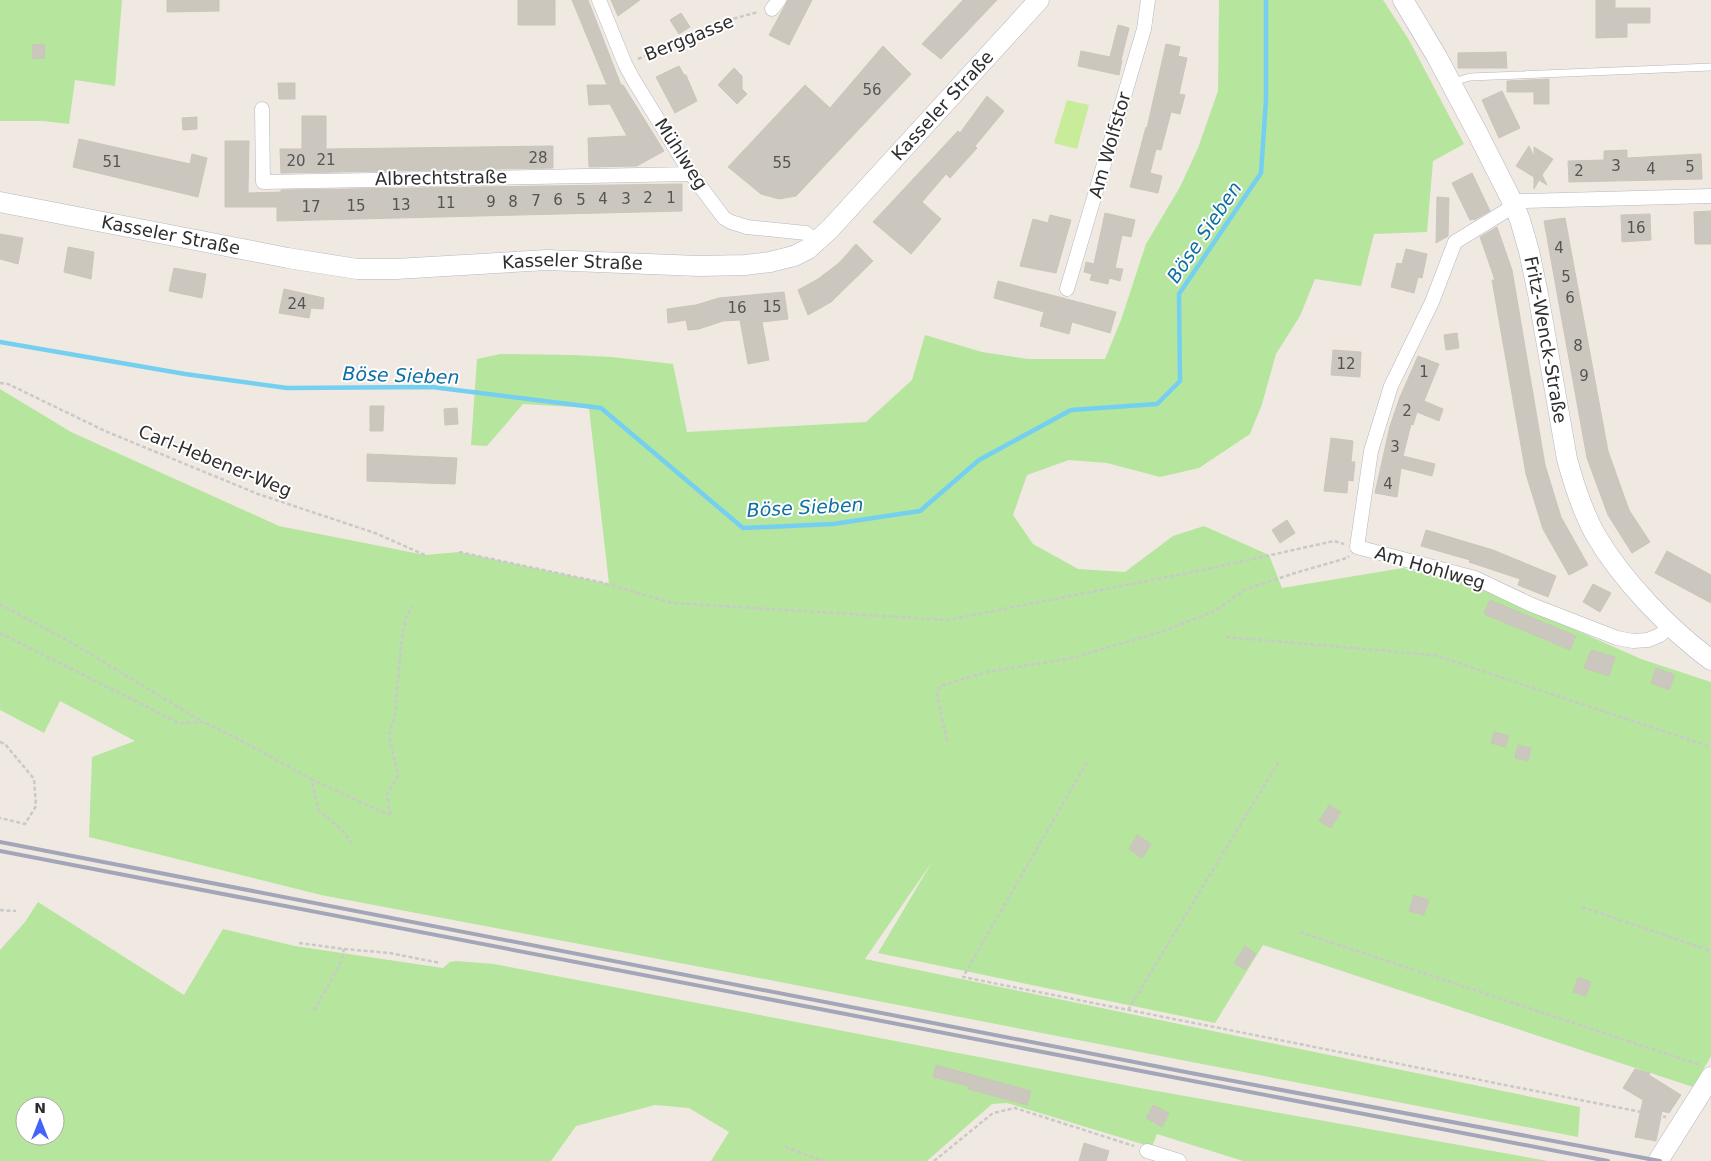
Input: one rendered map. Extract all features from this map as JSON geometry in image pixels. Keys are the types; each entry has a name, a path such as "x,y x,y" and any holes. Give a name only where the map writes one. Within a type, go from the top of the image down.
{"main road":[{"name":"Kasseler Straße","path":"0,202 278,256 357,269 396,269 547,260 699,266 745,265 770,262 790,258 808,249 844,215 1039,0"},
{"name":"Fritz-Wenck-Straße","path":"1403,0 1425,35 1451,83 1514,205 1529,251 1567,458 1588,519 1603,547 1629,582 1670,625 1711,660"},
{"path":"1658,1161 1681,1123 1706,1072"}],"street":[{"name":"Mühlweg","path":"599,0 625,64 691,174 720,212 731,222 752,227 806,233 816,242"},
{"name":"Am Wolfstor","path":"1067,289 1144,29 1148,0"},
{"name":"Albrechtstraße","path":"262,109 263,182 691,174"},
{"path":"1514,205 1522,201 1711,196"},
{"name":"Am Hohlweg","path":"1514,205 1455,242 1432,302 1391,386 1370,451 1357,547 1475,578 1532,605 1617,638 1633,641 1651,639 1660,635 1670,625"},
{"path":"1147,1150 1179,1161"}],"lane":[{"path":"1451,83 1470,77 1711,66"}],"path":[{"name":"Berggasse","path":"625,64 714,24 776,4"},
{"name":"Carl-Hebener-Weg","path":"0,383 8,384 105,431 258,494 374,533 425,555"},
{"path":"459,552 600,582 673,603 947,620 1203,570 1334,541 1357,547 1347,558 1244,590 1215,611 1164,631 1072,658 987,672 940,686 937,695 946,741"},
{"path":"0,604 72,643 204,722 311,779 390,815 387,794 398,776 389,736 395,714 401,645 406,617 412,606"},
{"path":"0,633 179,723 204,722"},
{"path":"1226,637 1434,655 1711,747"},
{"path":"0,742 5,744 34,779 36,806 25,824 0,818"},
{"path":"1128,1010 1279,761"},
{"path":"1087,762 963,977 1662,1116 1681,1123"},
{"path":"311,779 319,811 341,829 354,846"},
{"path":"1582,908 1711,951"},
{"path":"0,910 16,911"},
{"path":"1300,932 1706,1072"},
{"path":"299,943 390,953 440,963"},
{"path":"314,1010 340,965 344,949"},
{"path":"934,1161 993,1113 1015,1108 1147,1150"},
{"path":"785,1147 824,1161"}],"green space":[{"path":"0,0 122,0 115,86 75,80 69,124 43,121 0,121"},
{"path":"1219,0 1383,0 1409,40 1464,144 1433,161 1427,232 1374,234 1361,286 1315,279 1300,316 1276,354 1262,404 1250,434 1199,468 1160,477 1107,463 1069,460 1027,475 1013,515 1033,544 1078,569 1125,572 1173,536 1204,526 1269,555 1282,588 1403,568 1477,586 1641,659 1711,682 1711,1056 1693,1087 1263,945 1215,1023 878,953 932,862 865,959 1580,1107 1578,1137 321,895 89,837 92,757 135,741 60,701 44,733 0,710 0,389 71,432 279,526 425,555 459,552 609,584 589,408 523,404 487,446 471,445 477,359 500,354 572,355 612,357 673,364 687,432 866,422 912,380 925,335 982,352 1028,359 1105,359 1121,320 1146,244 1180,187 1198,148 1218,91"},
{"path":"1067,100 1089,105 1077,149 1054,143"},
{"path":"38,902 184,995 223,929 295,946 443,968 450,962 457,961 494,964 1140,1088 1548,1161 1243,1161 1157,1134 1152,1147 1007,1103 992,1104 927,1161 711,1161 729,1132 689,1108 655,1105 576,1126 551,1161 0,1161 0,950 25,922"}],"building":[{"path":"167,0 219,0 219,11 167,12"},
{"path":"518,0 555,0 555,25 518,25"},
{"path":"572,0 588,0 621,85 623,85 664,151 637,166 589,167 588,138 627,136 610,104 589,105 587,85 607,85"},
{"path":"611,0 640,0 618,16"},
{"path":"788,0 812,0 789,45 769,35"},
{"path":"963,0 997,0 941,59 922,44"},
{"path":"1596,0 1615,0 1615,8 1650,8 1650,23 1627,23 1627,37 1596,38"},
{"path":"681,13 690,27 679,34 670,20"},
{"path":"1118,25 1129,28 1119,75 1078,66 1081,51 1110,57"},
{"path":"44,44 45,58 33,59 32,45"},
{"path":"1166,44 1180,47 1178,56 1187,58 1179,94 1185,95 1180,114 1171,112 1161,150 1156,149 1150,173 1162,176 1158,193 1130,187 1147,128"},
{"path":"883,46 911,74 796,196 779,199 761,194 728,167 805,85 830,108"},
{"path":"1506,52 1507,68 1458,68 1458,53"},
{"path":"679,66 684,75 686,75 697,101 675,113 656,77"},
{"path":"734,68 742,76 742,89 747,94 737,104 718,85"},
{"path":"1549,79 1549,104 1534,104 1534,92 1507,92 1507,81"},
{"path":"278,83 295,83 295,99 279,99"},
{"path":"1502,91 1520,128 1499,138 1482,100"},
{"path":"987,96 1004,111 975,146 977,148 950,178 946,174 922,202 941,219 911,254 873,222 958,131 960,133"},
{"path":"302,116 326,116 326,149 553,146 553,168 281,173 280,149 302,149"},
{"path":"197,117 197,129 183,130 182,118"},
{"path":"79,139 190,164 192,154 207,158 198,197 73,167"},
{"path":"225,141 249,141 248,193 281,192 281,190 682,184 682,211 277,221 277,207 225,207"},
{"path":"1529,146 1534,157 1534,147 1553,159 1542,175 1547,185 1539,180 1534,189 1534,177 1516,166"},
{"path":"1627,150 1627,158 1701,154 1702,179 1569,182 1568,161 1604,160 1604,151"},
{"path":"1472,173 1490,211 1474,220 1470,220 1452,183"},
{"path":"1437,197 1449,198 1448,236 1436,243"},
{"path":"1711,211 1711,244 1695,244 1694,212"},
{"path":"1105,213 1135,220 1131,237 1122,235 1115,268 1123,269 1120,281 1109,278 1108,284 1090,280 1092,274 1084,272 1086,262 1094,264"},
{"path":"1650,214 1651,240 1622,242 1621,215"},
{"path":"1050,215 1071,220 1056,273 1020,266 1033,219 1048,223"},
{"path":"1565,218 1608,451 1629,510 1650,542 1632,553 1608,515 1587,458 1544,221"},
{"path":"1497,227 1512,270 1545,465 1561,517 1588,565 1569,575 1543,529 1526,474 1492,280 1495,280 1480,237"},
{"path":"0,234 23,238 18,264 0,259"},
{"path":"856,244 873,261 831,302 808,315 798,290 818,279 839,263"},
{"path":"68,247 94,252 91,279 64,272"},
{"path":"1406,249 1427,254 1422,278 1418,277 1414,293 1391,287 1397,263 1402,264"},
{"path":"174,268 206,274 202,298 169,291"},
{"path":"998,281 1116,312 1110,333 1072,322 1069,334 1040,326 1044,312 994,298"},
{"path":"284,289 324,298 323,309 311,308 309,318 279,313"},
{"path":"784,292 788,319 762,322 769,360 748,364 740,320 723,321 699,329 688,330 686,320 668,323 667,309 696,305 719,298"},
{"path":"1457,333 1459,348 1446,350 1444,335"},
{"path":"1333,350 1361,352 1360,377 1331,375"},
{"path":"1418,356 1439,364 1424,401 1443,409 1439,421 1417,412 1413,425 1411,424 1403,456 1435,464 1432,476 1401,468 1397,497 1375,493 1390,426"},
{"path":"370,406 384,406 383,431 370,431"},
{"path":"457,408 458,424 445,425 444,409"},
{"path":"1331,438 1353,441 1351,462 1355,462 1353,481 1348,480 1347,493 1324,491"},
{"path":"367,454 457,458 455,484 367,481"},
{"path":"1287,520 1295,533 1280,543 1272,530"},
{"path":"1426,530 1493,550 1556,576 1548,597 1518,585 1520,579 1469,562 1470,560 1421,546"},
{"path":"1667,551 1711,575 1711,603 1655,573"},
{"path":"1593,584 1611,593 1600,612 1583,602"},
{"path":"1490,600 1576,636 1570,650 1484,614"},
{"path":"1591,650 1615,657 1609,676 1584,668"},
{"path":"1656,668 1675,675 1669,690 1651,683"},
{"path":"1494,732 1509,736 1505,747 1491,743"},
{"path":"1518,745 1531,748 1528,761 1515,758"},
{"path":"1329,805 1341,812 1331,828 1319,821"},
{"path":"1137,835 1151,844 1142,858 1129,849"},
{"path":"1414,895 1429,900 1424,915 1409,911"},
{"path":"1245,946 1256,954 1245,970 1234,963"},
{"path":"1578,977 1591,982 1586,996 1573,992"},
{"path":"936,1065 1031,1091 1027,1105 968,1089 969,1086 933,1077"},
{"path":"1635,1069 1650,1073 1649,1075 1681,1095 1669,1113 1662,1111 1656,1141 1635,1137 1643,1100 1623,1088"},
{"path":"1153,1105 1169,1113 1162,1127 1146,1118"},
{"path":"1084,1143 1109,1151 1106,1161 1079,1161"}],"waterway":[{"name":"Böse Sieben","path":"0,342 185,374 287,388 432,387 601,408 743,528 833,524 920,511 979,460 1071,410 1157,404 1180,381 1179,294 1261,173 1266,100 1266,0"}],"railway":[{"path":"0,842 1196,1074 1660,1161"},
{"path":"0,851 1608,1161"}]}
